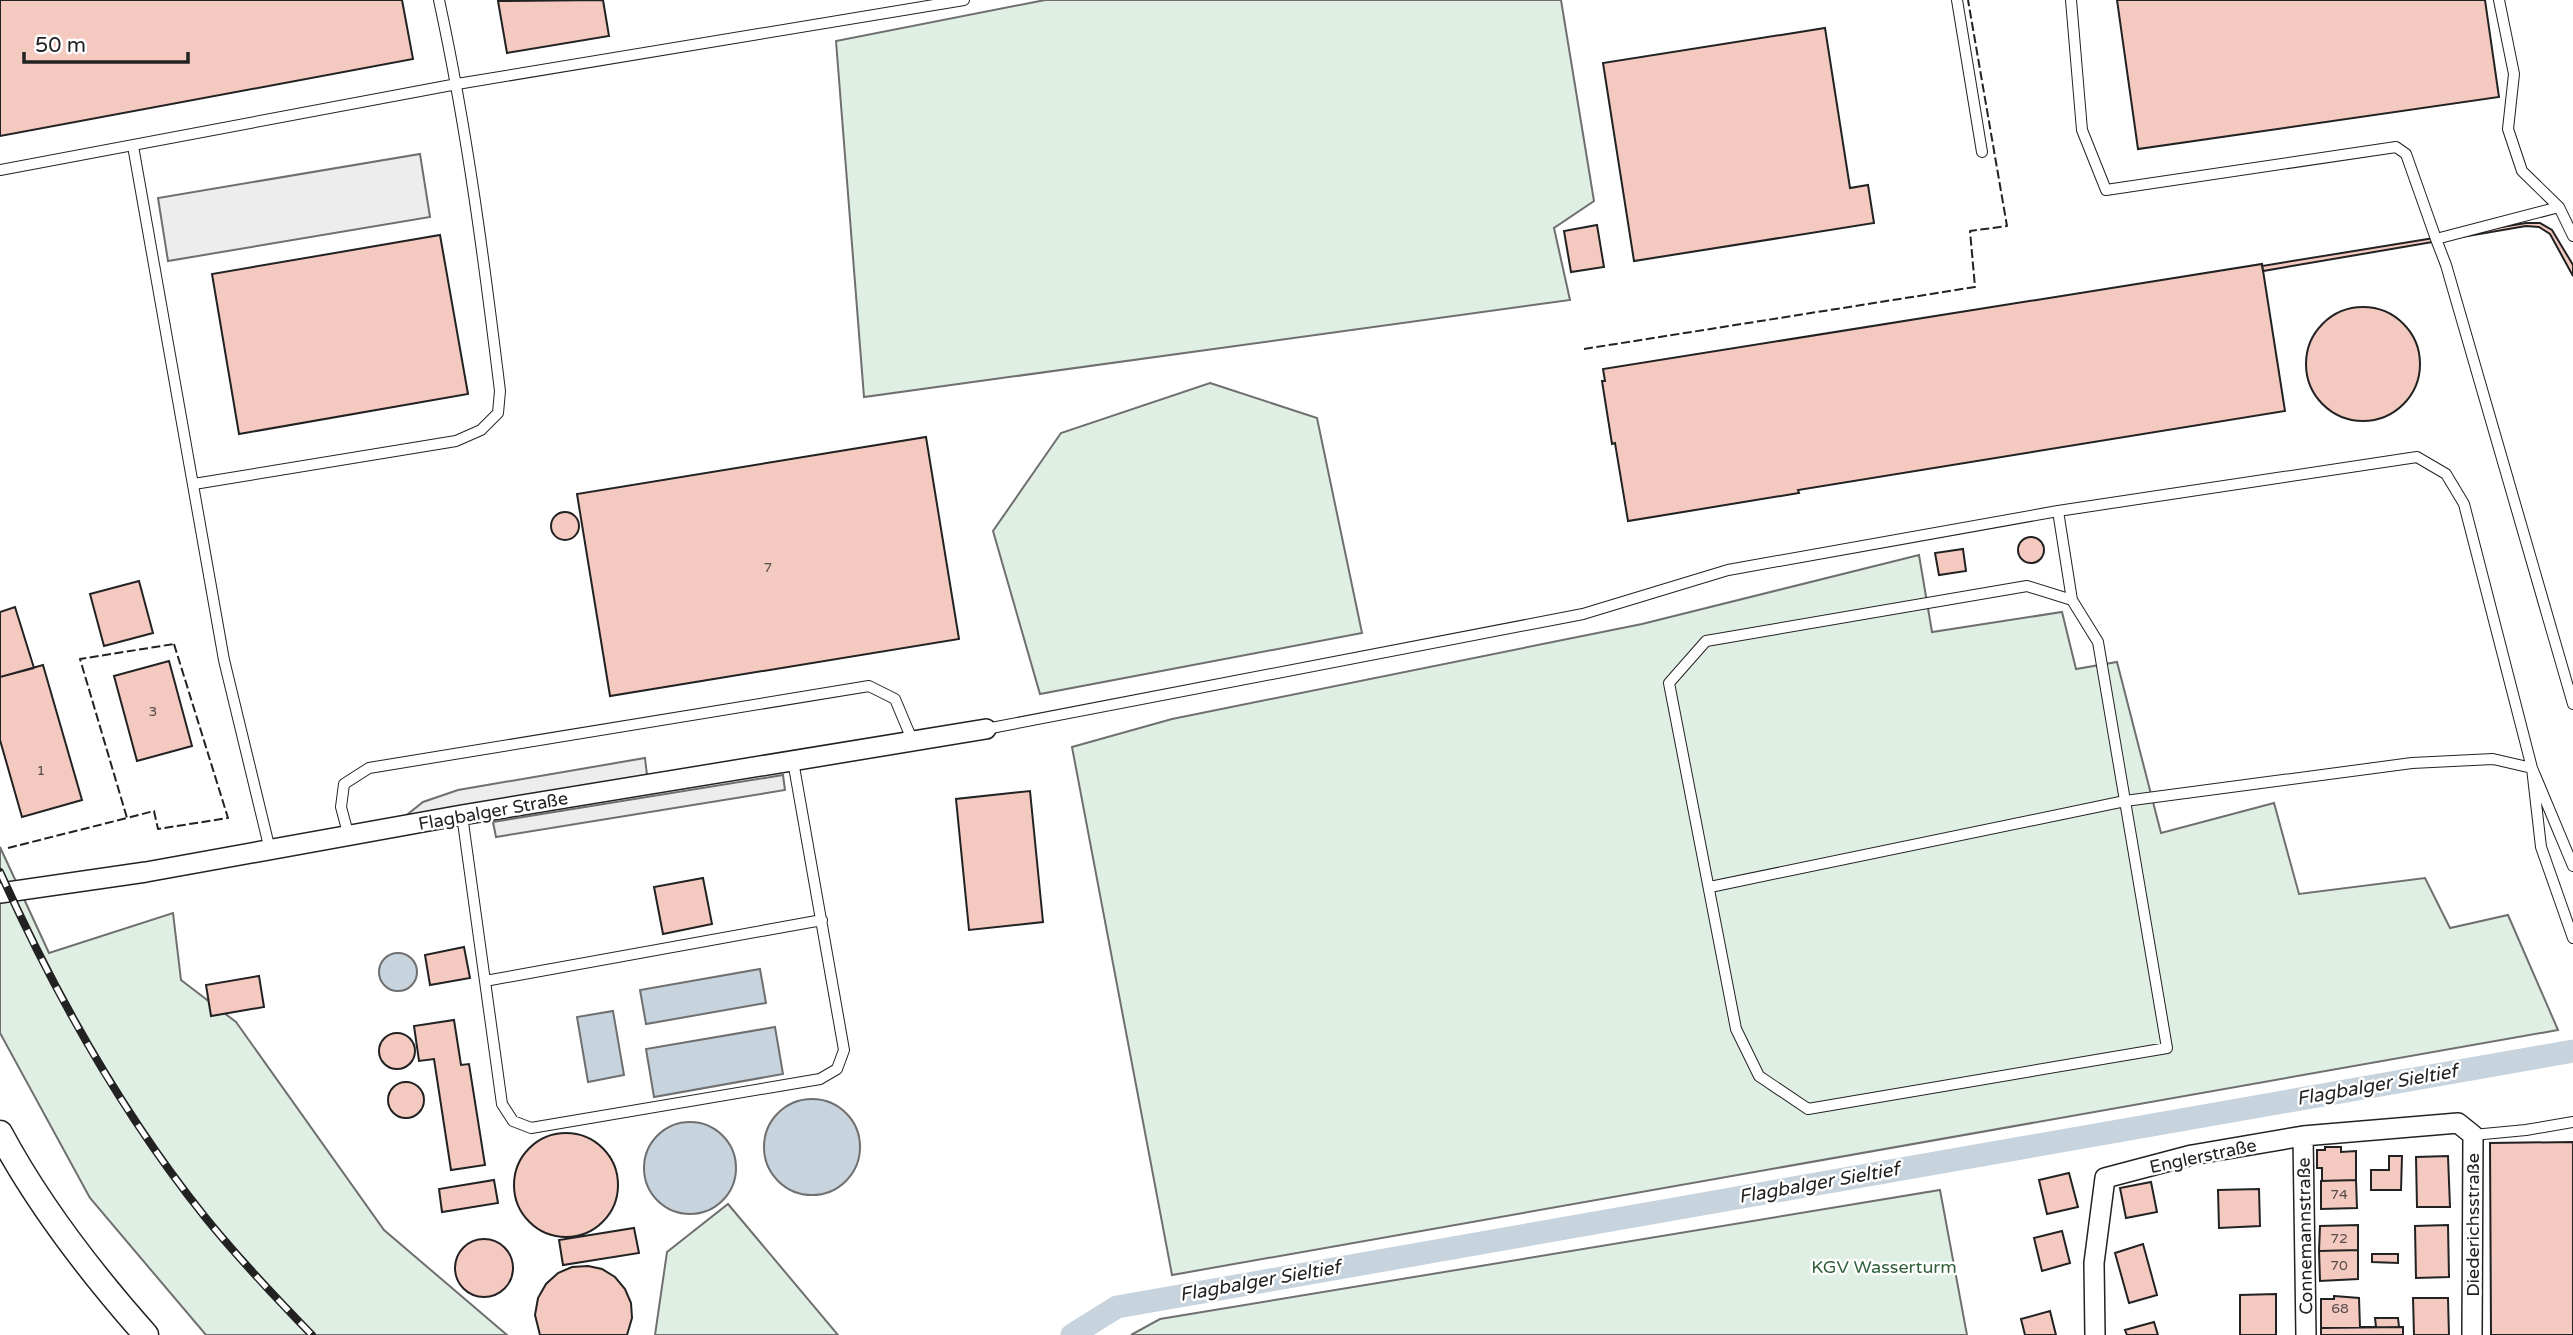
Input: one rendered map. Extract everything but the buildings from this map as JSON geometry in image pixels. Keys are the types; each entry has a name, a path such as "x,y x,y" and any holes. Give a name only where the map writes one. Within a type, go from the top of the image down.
{"street":[{"name":"Flagbalger Straße","path":"0,893 123,876 462,815 986,729"},
{"name":"Englerstraße","path":"2095,1335 2094,1263 2105,1178 2192,1155 2303,1136 2466,1129"},
{"name":"Diederichsstraße","path":"2466,1129 2472,1335"},
{"path":"0,1133 49,1211 87,1264 146,1335"},
{"name":"Connemannstraße","path":"2303,1136 2306,1335"}],"lane":[{"path":"194,484 456,441 481,430 498,413 500,391 480,228 457,84 439,0"},
{"path":"0,170 457,84 964,0"},
{"path":"1958,0 1982,152"},
{"path":"2071,0 2082,130 2106,190 2396,146 2406,154 2446,265 2573,704"},
{"path":"2500,0 2514,74 2508,130 2522,172 2559,207 2573,236"},
{"path":"133,146 224,660 270,851"},
{"path":"2435,239 2559,207"},
{"path":"986,729 1583,614 1728,570 2058,512 2417,457 2446,474 2464,503 2532,768 2541,847 2573,938"},
{"path":"2058,512 2072,600 2098,642 2167,1048 1808,1110 1759,1076 1736,1029 1669,683 1706,641 2027,586 2072,600"},
{"path":"349,836 341,807 344,784 369,768 869,687 895,699 913,743"},
{"path":"1710,887 2125,802 2412,763 2493,759 2532,768"},
{"path":"462,815 502,1104 513,1121 531,1128 820,1079 838,1069 844,1050 793,761"},
{"path":"2532,768 2573,866"},
{"path":"485,981 822,920"},
{"path":"2466,1129 2526,1130 2573,1122"}],"green space":[{"path":"1045,0 1561,0 1594,201 1554,228 1570,300 864,397 836,41"},
{"path":"1210,383 1317,418 1362,633 1040,694 993,531 1061,433"},
{"path":"1919,555 1932,632 2062,612 2076,669 2117,662 2161,833 2274,803 2299,894 2425,878 2450,928 2508,915 2558,1030 1172,1275 1072,747 1172,719 1642,624"},
{"path":"0,847 49,953 173,913 181,980 236,1022 384,1230 507,1335 206,1335 90,1198 0,1033"},
{"name":"KGV Wasserturm","path":"1940,1190 1967,1335 1131,1335 1160,1319"},
{"path":"728,1204 838,1335 655,1335 667,1252"}],"shaded area":[{"path":"420,154 430,217 168,261 158,198"},
{"path":"645,758 647,775 398,822 423,802 458,790"},
{"path":"783,775 785,790 496,837 493,822"},
{"path":"398,953 411,959 417,972 411,985 398,991 385,985 379,972 385,959"},
{"path":"760,969 766,1003 646,1024 640,990"},
{"path":"613,1011 624,1075 588,1082 577,1017"},
{"path":"775,1027 783,1074 654,1097 646,1049"},
{"path":"812,1099 830,1103 846,1113 856,1129 860,1147 856,1165 846,1181 830,1191 812,1195 794,1191 778,1181 768,1165 764,1147 768,1129 778,1113 794,1103"},
{"path":"690,1122 708,1125 723,1135 733,1150 736,1168 733,1186 723,1201 708,1211 690,1214 672,1211 657,1201 647,1186 644,1168 647,1150 657,1135 672,1125"}],"waterway":[{"name":"Flagbalger Sieltief","path":"1072,1335 1117,1307 2573,1051"}],"railway":[{"path":"0,872 67,1007 145,1136 218,1233 312,1335"}],"fence":[{"path":"1584,349 1975,287 1970,231 2007,226 1968,0"},
{"path":"174,644 228,818 158,829 154,811 127,818 80,659 174,644"},
{"path":"8,848 127,818"}]}
